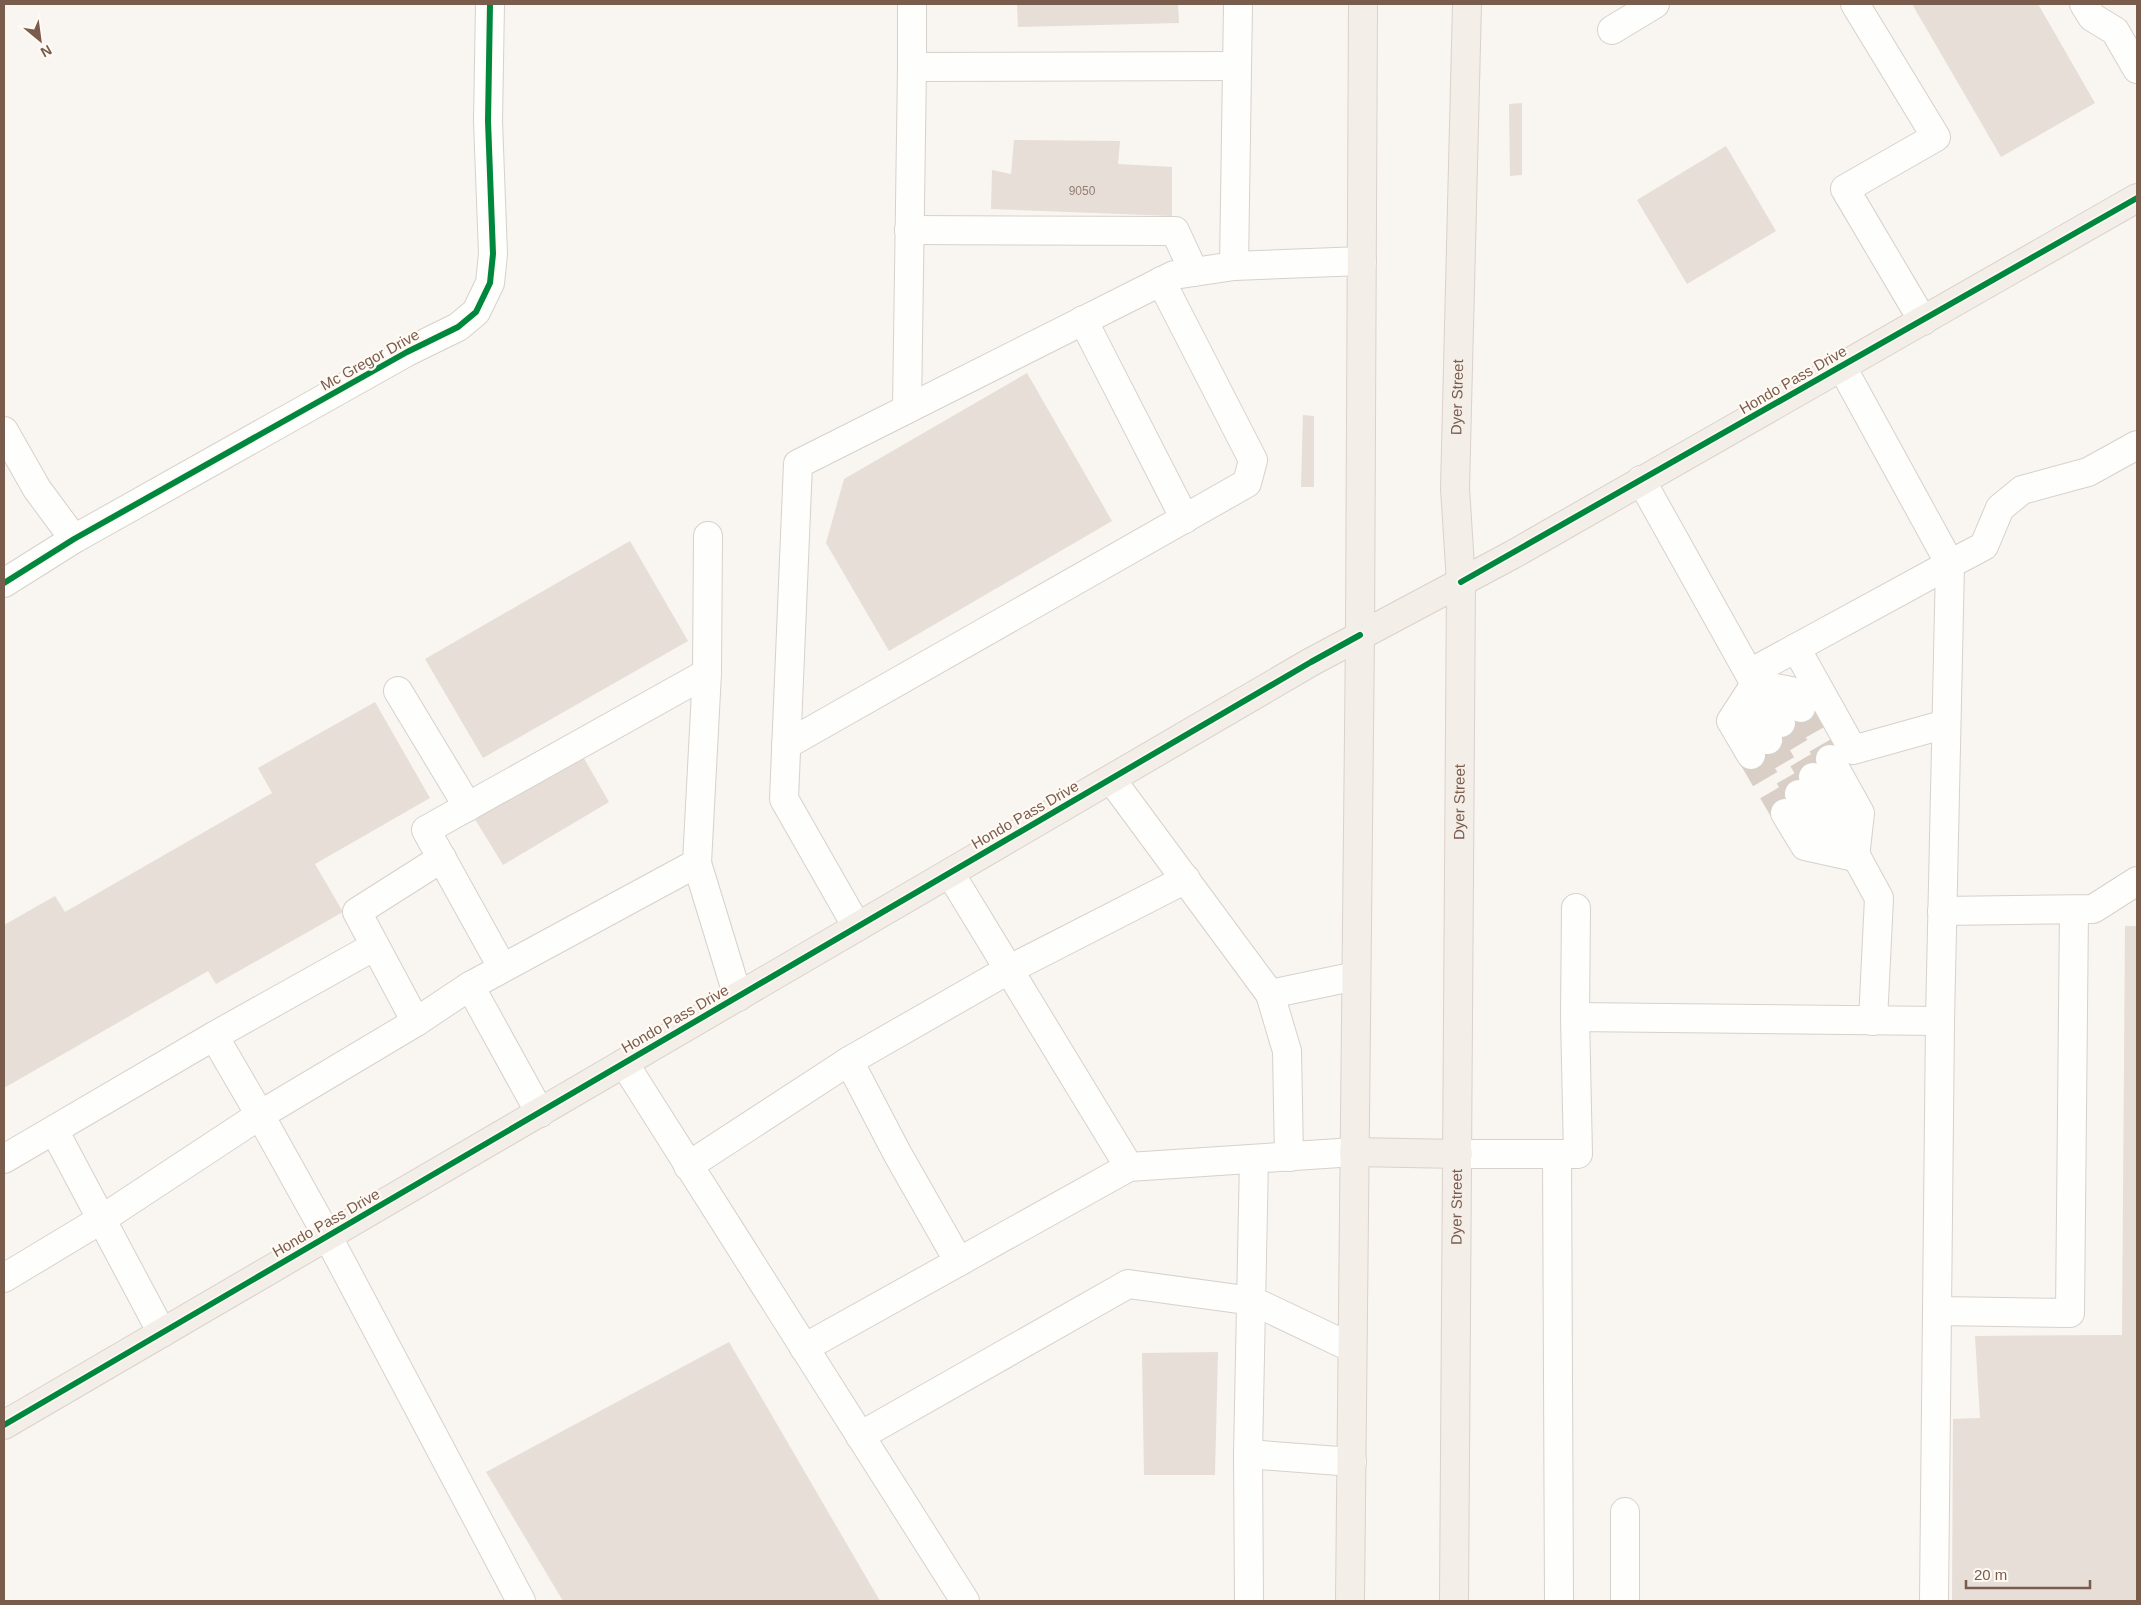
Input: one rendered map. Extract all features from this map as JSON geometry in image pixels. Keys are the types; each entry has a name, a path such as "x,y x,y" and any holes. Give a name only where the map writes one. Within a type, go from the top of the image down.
{"main road":[{"path":"1350,1601 1360,636 1363,4"},
{"name":"Dyer Street","path":"1454,1601 1461,582 1455,488 1467,4"},
{"name":"Hondo Pass Drive","path":"4,1425 1111,779 1360,636 1461,582 1642,480 2137,198"},
{"path":"1354,1152 1458,1154"}],"street":[{"name":"Mc Gregor Drive","path":"4,583 74,539 399,357 458,327 476,312 490,283 493,254 488,121 490,4"},
{"path":"907,409 912,4"},
{"path":"1234,266 1238,4"},
{"path":"1612,30 1655,4"},
{"path":"1855,4 1936,137 1845,189 1923,321"},
{"path":"2084,4 2092,17 2115,31"},
{"path":"2114,4 2115,31 2137,69"},
{"path":"912,67 1237,66"},
{"path":"909,230 1175,231 1194,272"},
{"path":"857,927 784,798 798,464 1174,275 1234,266 1362,261"},
{"path":"786,745 1247,483 1253,460 1161,281"},
{"path":"1083,320 1185,519"},
{"path":"1842,367 1950,564 1940,1021 1934,1601"},
{"path":"4,431 37,489 74,539"},
{"path":"1642,480 1752,678 1791,691 1775,731 1731,720 1752,678 1796,648 1984,546 2000,508 2022,490 2088,472 2137,445"},
{"path":"708,536 706,673 697,863 738,996"},
{"path":"1796,648 1853,750 1946,724"},
{"path":"502,967 426,830 706,673"},
{"path":"398,691 468,807"},
{"path":"1111,779 1270,994 1288,1051 1289,1156"},
{"path":"1855,857 1805,846 1807,786 1840,824 1855,857 1879,898 1873,1021"},
{"path":"416,1022 357,912 442,858"},
{"path":"4,1278 102,1219 260,1115 416,1022 470,986 697,863"},
{"path":"950,873 1129,1167"},
{"path":"688,1166 849,1061 1008,970 1186,879"},
{"path":"1942,911 2093,909 2137,881"},
{"path":"1458,1154 1578,1154 1575,1017 1576,908"},
{"path":"1937,1311 2070,1312 2074,910"},
{"path":"4,1159 214,1036 375,946"},
{"path":"1270,994 1356,976"},
{"path":"470,986 540,1112"},
{"path":"1575,1017 1940,1021"},
{"path":"214,1036 328,1236 521,1601"},
{"path":"849,1061 897,1153 959,1262"},
{"path":"624,1063 965,1601"},
{"path":"54,1130 162,1334"},
{"path":"804,1348 1129,1167 1354,1152"},
{"path":"1557,1154 1559,1601"},
{"path":"1249,1601 1248,1454 1253,1301 1254,1159"},
{"path":"860,1436 1128,1284 1253,1301 1352,1348"},
{"path":"1248,1454 1352,1462"},
{"path":"1625,1512 1625,1601"}],"building":[{"path":"1017,4 1178,4 1179,23 1018,27"},
{"path":"1912,4 2038,4 2095,103 2001,157"},
{"path":"1522,103 1522,175 1510,176 1509,104"},
{"path":"1014,140 1120,141 1118,164 1172,167 1172,216 991,209 992,170 1011,174"},
{"path":"1726,146 1776,231 1687,284 1637,200"},
{"path":"1027,373 1112,521 889,651 826,543 844,479"},
{"path":"1303,415 1314,416 1314,487 1301,487"},
{"path":"630,541 688,641 483,758 425,659"},
{"path":"375,702 430,798 315,864 343,912 216,984 208,971 4,1088 4,925 55,896 65,912 272,793 258,768"},
{"path":"581,753 609,802 503,865 473,816"},
{"path":"2125,926 2137,926 2137,1601 1952,1601 1953,1419 1980,1418 1975,1336 2122,1335"},
{"path":"729,1342 880,1601 563,1601 486,1472"},
{"path":"1218,1352 1215,1475 1144,1475 1142,1353"}],"tunnel":[{"path":"1801,708 1830,759"},
{"path":"1781,723 1813,777"},
{"path":"1768,740 1799,794"},
{"path":"1751,755 1785,813"}],"cycle path":[{"path":"4,583 74,539 407,352 458,327 476,312 490,283 493,254 488,121 490,4"},
{"path":"1461,582 2137,198"},
{"path":"4,1425 1360,635"}]}
